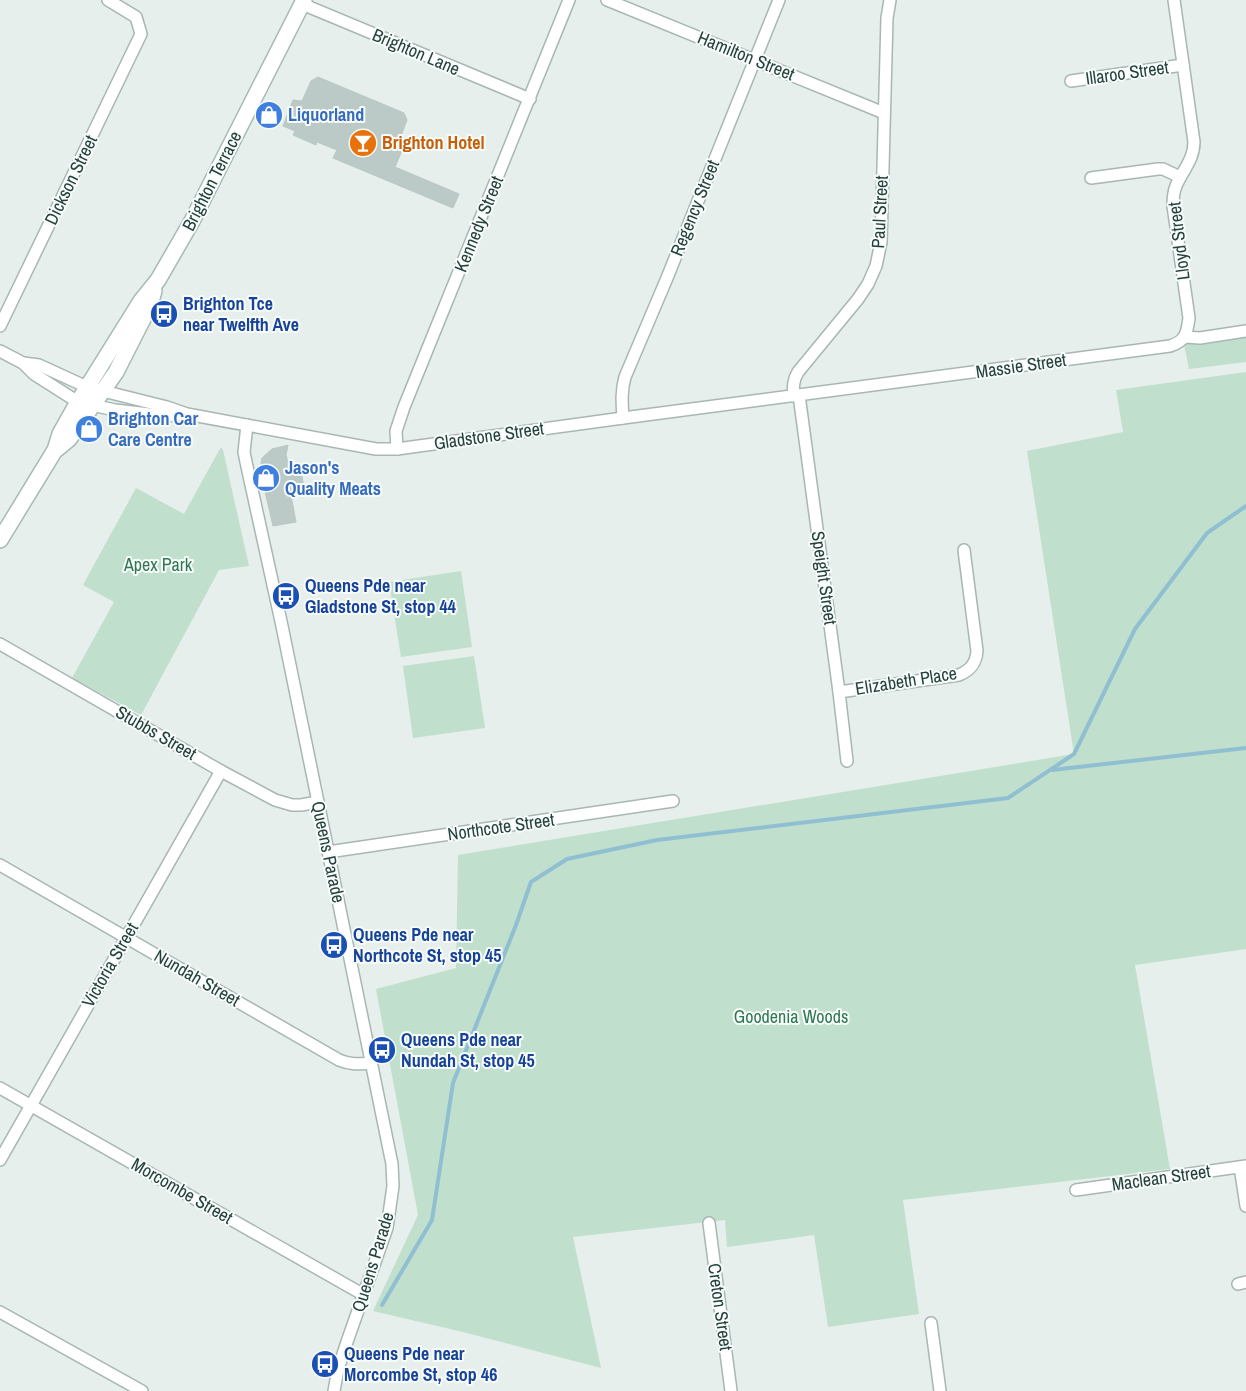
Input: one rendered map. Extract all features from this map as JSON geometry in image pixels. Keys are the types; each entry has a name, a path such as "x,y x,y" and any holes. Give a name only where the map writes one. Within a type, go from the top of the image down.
{"main road":[{"name":"Brighton Terrace","path":"85,404 87,387 141,301 158,280 192,221 303,2"},
{"name":"Brighton Terrace","path":"85,404 103,392 116,372 150,306 158,280"},
{"path":"0,540 55,450 60,434 85,404"}],"street":[{"name":"Kennedy Street","path":"397,449 396,431 404,407 569,0"},
{"name":"Hamilton Street","path":"606,0 884,114"},
{"name":"Regency Street","path":"623,418 621,399 625,377 779,0"},
{"name":"Paul Street","path":"796,396 793,388 794,378 858,299 868,284 876,266 881,242 887,18 890,0"},
{"name":"Lloyd Street","path":"1174,0 1194,142 1191,160 1175,188 1173,206 1189,318 1188,330 1184,338"},
{"name":"Dickson Street","path":"0,326 141,34 136,17 111,1"},
{"name":"Brighton Lane","path":"303,2 530,99"},
{"name":"Illaroo Street","path":"1071,81 1183,65"},
{"path":"1091,178 1158,169 1164,169 1180,177"},
{"name":"Massie Street","path":"796,396 1170,346 1178,344 1184,338 1200,338 1246,331"},
{"path":"0,351 23,363 34,374 85,404"},
{"name":"Gladstone Street","path":"23,363 38,365 87,387 103,392 167,407 187,414 376,449 397,449 796,396"},
{"name":"Speight Street","path":"796,396 839,692 847,761"},
{"name":"Gladstone Street","path":"85,404 166,416 187,414"},
{"name":"Queens Parade","path":"247,425 244,452 282,626 392,1164 393,1186 387,1228 338,1369 334,1391"},
{"name":"Elizabeth Place","path":"839,692 959,674 972,667 977,651 964,550"},
{"name":"Stubbs Street","path":"0,644 221,771 276,800 301,806 318,802"},
{"name":"Victoria Street","path":"0,1160 221,771"},
{"name":"Northcote Street","path":"328,852 673,801"},
{"name":"Nundah Street","path":"0,865 339,1060 356,1065 371,1063"},
{"name":"Morcombe Street","path":"0,1088 364,1295"},
{"path":"1243,1167 1246,1206"},
{"name":"Maclean Street","path":"1076,1190 1243,1167"},
{"name":"Creton Street","path":"709,1223 731,1391"},
{"path":"0,1312 142,1391"},
{"path":"931,1323 940,1391"}],"green space":[{"path":"1246,335 1246,362 1189,369 1184,344"},
{"name":"Goodenia Woods","path":"1246,372 1246,949 1135,965 1170,1169 903,1200 919,1314 828,1327 814,1235 727,1247 725,1220 573,1237 601,1368 373,1311 418,1215 376,989 456,968 458,855 1074,754 1027,451 1123,432 1116,390"},
{"name":"Apex Park","path":"221,447 249,566 219,570 141,715 72,678 114,602 83,585 136,488 184,514"},
{"path":"461,571 472,647 401,657 389,582"},
{"path":"474,656 485,728 413,738 403,666"}],"building":[{"name":"Brighton Hotel","path":"318,77 404,113 407,120 401,136 407,139 395,167 459,194 453,208 333,158 337,150 317,142 316,145 293,135 295,131 283,126 293,100 302,101 311,81"},
{"path":"288,445 286,455 289,466 300,465 304,488 290,490 296,522 273,526 260,470 262,458 272,449"}],"waterway":[{"path":"382,1305 432,1220 453,1083 516,925 531,882 567,859 657,840 1008,798 1074,754 1135,629 1207,533 1246,506"},
{"path":"1052,770 1246,748"}],"place":[{"name":"Liquorland","path":"269,115"},
{"name":"Brighton Hotel","path":"363,143"},
{"name":"Brighton Tce near Twelfth Ave","path":"164,314"},
{"name":"Brighton Car Care Centre","path":"89,429"},
{"name":"Jason's Quality Meats","path":"266,478"},
{"name":"Queens Pde near Gladstone St, stop 44","path":"286,596"},
{"name":"Queens Pde near Northcote St, stop 45","path":"334,945"},
{"name":"Queens Pde near Nundah St, stop 45","path":"382,1050"},
{"name":"Queens Pde near Morcombe St, stop 46","path":"325,1364"}]}
